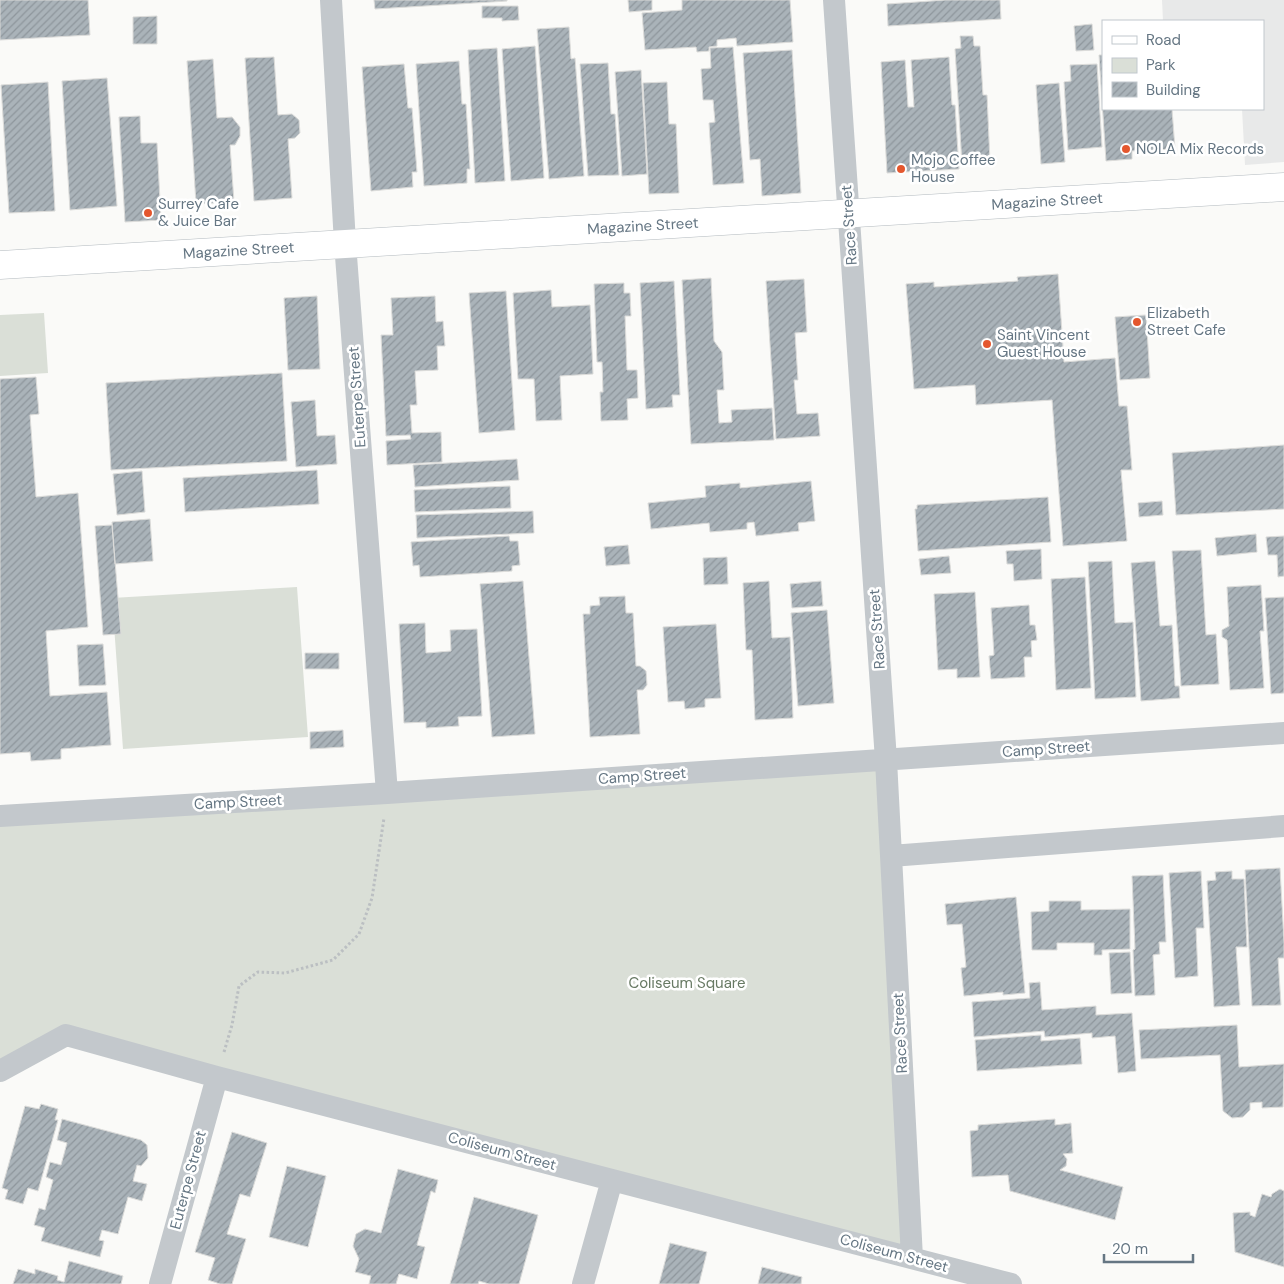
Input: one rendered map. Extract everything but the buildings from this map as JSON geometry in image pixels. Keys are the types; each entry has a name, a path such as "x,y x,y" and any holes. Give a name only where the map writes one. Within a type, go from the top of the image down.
{"street":[{"name":"Euterpe Street","path":"331,0 345,243 387,793"},
{"name":"Race Street","path":"834,0 886,760 912,1258"},
{"name":"Magazine Street","path":"0,264 848,213 1136,198 1284,187"},
{"name":"Camp Street","path":"0,816 387,793 1284,733"},
{"path":"891,856 1284,826"},
{"name":"Coliseum Street","path":"0,1071 66,1035 217,1077 1011,1284"},
{"name":"Euterpe Street","path":"160,1284 217,1077"},
{"path":"583,1284 612,1180"}],"path":[{"path":"217,1077 232,1025 239,986 258,972 285,973 333,960 359,934 372,898 387,793"}],"shaded area":[{"path":"1162,0 1284,0 1284,162 1245,165 1242,110 1264,110 1264,20 1163,20"}],"green space":[{"path":"44,313 48,373 0,376 0,315"},
{"path":"297,587 308,737 123,749 112,598"},
{"name":"Coliseum Square","path":"886,760 912,1258 66,1035 0,1071 0,816"}],"place":[{"name":"NOLA Mix Records","path":"1126,149"},
{"name":"Mojo Coffee House","path":"901,169"},
{"name":"Surrey Cafe & Juice Bar","path":"148,213"},
{"name":"Elizabeth Street Cafe","path":"1137,322"},
{"name":"Saint Vincent Guest House","path":"987,344"}]}
